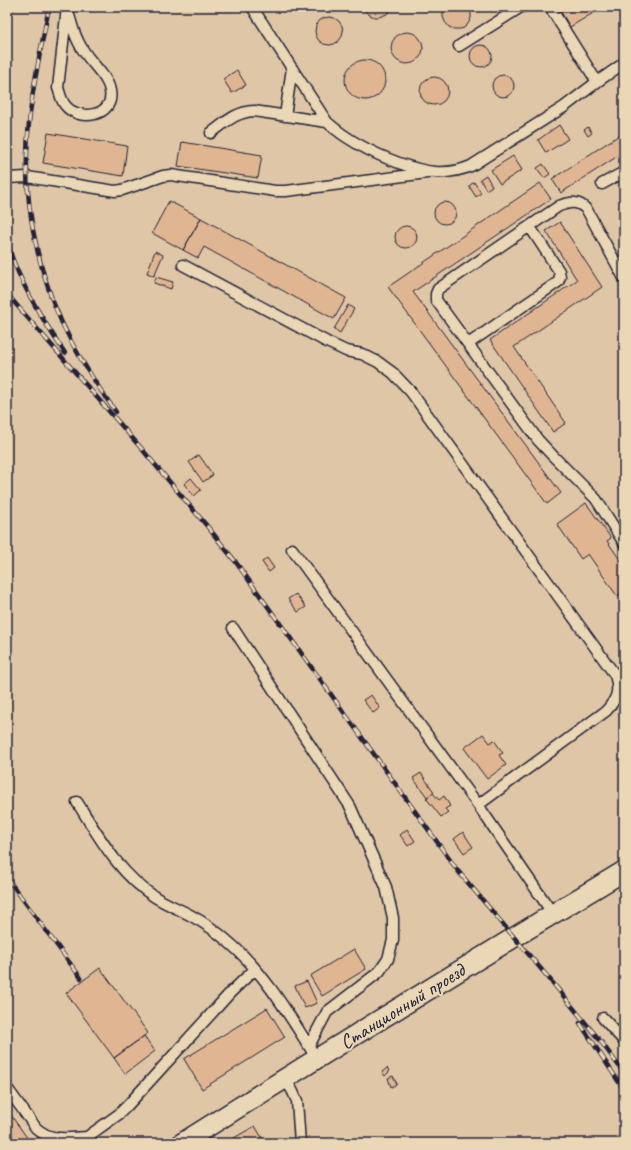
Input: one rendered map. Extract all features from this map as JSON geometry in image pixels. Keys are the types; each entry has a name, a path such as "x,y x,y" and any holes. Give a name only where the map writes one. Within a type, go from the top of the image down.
{"street":[{"name":"Станционный проезд","path":"182,1143 285,1078 313,1053 553,914 624,871"}],"lane":[{"path":"67,7 71,24 80,45 104,77 111,92 109,104 104,110 97,114 80,115 70,110 64,105 58,88 67,7"},
{"path":"252,7 327,122 337,132 364,148 388,159 407,166 435,172"},
{"path":"459,46 521,7"},
{"path":"550,7 597,82"},
{"path":"7,178 27,177 115,191 163,176 171,175 275,191 286,191 435,172 458,171 471,166 564,107 624,63"},
{"path":"285,116 292,68"},
{"path":"211,133 235,116 245,112 254,111 327,122"},
{"path":"602,184 624,172"},
{"path":"624,278 587,210 578,203 565,204 559,206 438,289 436,294 436,300 538,440 596,499 624,543"},
{"path":"468,344 558,282 560,277 559,271 530,226"},
{"path":"183,265 327,342 346,351 362,354 378,362 393,373 411,392 615,675 618,684 616,697 612,705 606,711 478,805"},
{"path":"292,549 478,805 553,914"},
{"path":"234,628 350,806 386,886 393,918 393,940 388,959 379,972 327,1012 313,1053"},
{"path":"77,802 116,860 134,880 155,897 191,915 212,929 233,946 255,969 279,1000 313,1053"},
{"path":"7,1088 41,1134 59,1139 90,1140 127,1106 222,1002 255,969"},
{"path":"603,1018 624,1041"},
{"path":"285,1078 297,1102 297,1141"}],"shaded area":[{"path":"7,7 624,7 624,1143 7,1143"}],"building":[{"path":"362,7 393,7 387,14 374,17 368,14"},
{"path":"445,7 468,7 471,18 468,24 464,28 460,29 449,27 443,17"},
{"path":"558,7 603,7 570,27"},
{"path":"329,17 339,21 343,31 339,41 329,45 319,41 315,31 319,21"},
{"path":"404,32 410,32 419,36 423,48 419,60 410,64 404,64 395,60 391,51 391,45 395,36"},
{"path":"481,45 489,48 492,56 489,64 481,67 473,64 470,56 473,48"},
{"path":"361,60 369,60 376,63 382,69 385,80 382,91 376,97 369,100 361,100 354,97 348,91 345,84 345,76 348,69 354,63"},
{"path":"237,70 246,85 232,93 223,79"},
{"path":"503,75 511,78 514,86 511,94 503,97 495,94 492,86 495,78"},
{"path":"434,77 444,81 448,91 444,101 434,105 424,101 420,91 424,81"},
{"path":"624,84 624,92 620,87"},
{"path":"559,125 568,139 546,153 538,140"},
{"path":"588,127 592,133 588,136 584,130"},
{"path":"624,132 624,152 561,193 552,179"},
{"path":"48,133 127,146 123,176 43,163"},
{"path":"182,142 262,155 258,178 178,166"},
{"path":"513,156 522,170 500,184 491,170"},
{"path":"543,164 550,174 544,178 537,168"},
{"path":"486,175 492,186 486,190 480,179"},
{"path":"474,182 481,193 476,197 469,186"},
{"path":"540,183 551,199 413,292 561,493 547,504 388,287"},
{"path":"169,201 201,218 183,250 152,233"},
{"path":"445,202 453,205 456,213 453,221 445,224 437,221 434,213 437,205"},
{"path":"201,218 346,298 334,319 204,247 198,258 183,250"},
{"path":"560,222 602,287 514,347 566,423 553,432 490,340 577,280 546,231"},
{"path":"406,226 414,229 417,237 414,245 406,248 398,245 395,237 398,229"},
{"path":"155,251 163,255 154,276 147,273"},
{"path":"156,277 173,282 171,289 154,283"},
{"path":"348,305 354,309 340,333 334,329"},
{"path":"199,455 213,475 203,482 189,462"},
{"path":"191,478 201,490 194,496 184,484"},
{"path":"586,503 611,538 607,541 621,561 624,559 624,592 617,596 588,554 581,559 557,524"},
{"path":"267,558 274,568 269,572 262,562"},
{"path":"296,594 306,607 298,612 288,599"},
{"path":"371,695 380,708 373,713 363,700"},
{"path":"483,734 490,743 494,740 503,753 499,755 506,765 487,779 464,748"},
{"path":"421,773 434,792 427,797 413,778"},
{"path":"433,793 439,800 444,796 450,806 445,809 448,812 441,817 426,798"},
{"path":"407,829 415,841 408,846 400,835"},
{"path":"463,832 473,847 464,853 454,839"},
{"path":"354,949 366,969 322,996 310,976"},
{"path":"100,968 148,1033 114,1058 66,993"},
{"path":"307,981 317,1003 305,1008 295,986"},
{"path":"267,1008 285,1037 202,1089 184,1059"},
{"path":"144,1036 155,1051 125,1074 114,1058"},
{"path":"387,1068 390,1071 385,1076 382,1072"},
{"path":"393,1076 397,1084 391,1087 388,1078"},
{"path":"7,1110 31,1143 7,1143"},
{"path":"255,1126 264,1141 261,1143 225,1143"}],"railway":[{"path":"7,21 12,7"},
{"path":"49,7 35,80 28,136 27,178 32,227 44,275 61,322 82,361 116,412"},
{"path":"7,243 18,272 32,300 65,353"},
{"path":"7,294 141,448 235,561 458,871 552,982 602,1043 624,1073"},
{"path":"7,878 81,978"},
{"path":"580,1023 624,1090"}]}
